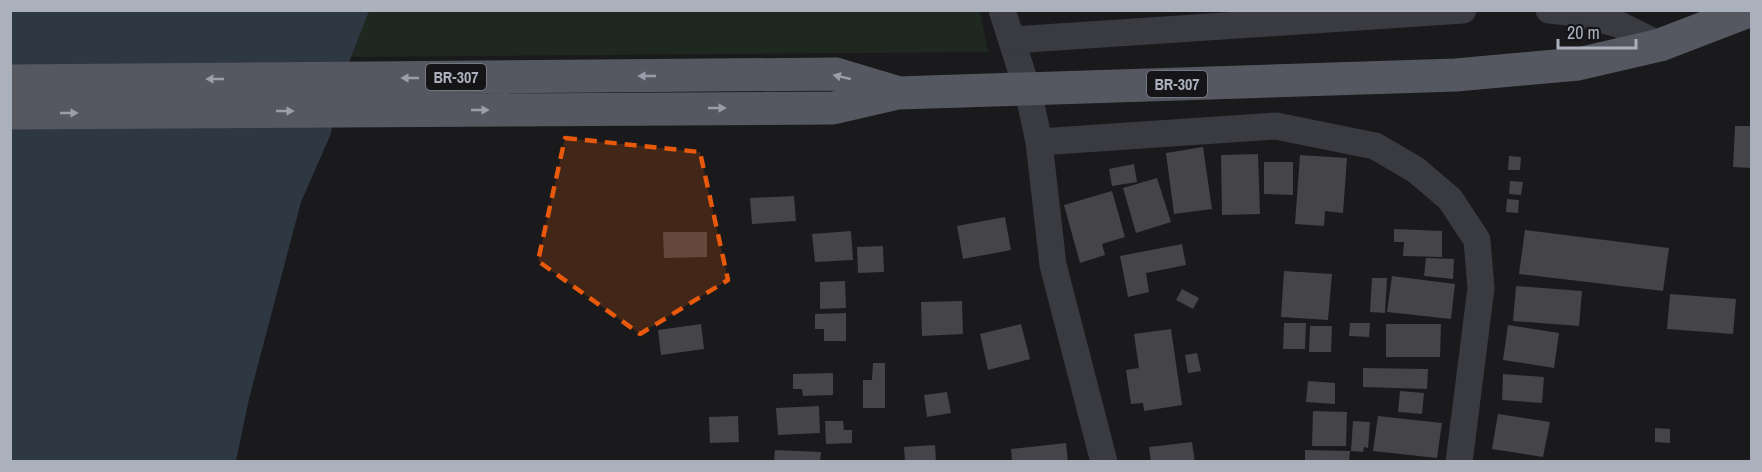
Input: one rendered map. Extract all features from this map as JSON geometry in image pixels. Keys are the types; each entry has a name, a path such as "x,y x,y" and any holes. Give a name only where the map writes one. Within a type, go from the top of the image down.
{"main road":[{"name":"BR-307","path":"10,113 833,108 898,93 1456,75 1578,64 1660,45 1751,10"},
{"name":"BR-307","path":"10,81 836,74 898,93"}],"street":[{"path":"1002,10 1029,95 1039,142 1053,266 1104,462"},
{"path":"1013,40 1463,10"},
{"path":"1549,10 1577,13 1618,24 1660,45"},
{"path":"1039,142 1276,126 1375,146 1416,170 1450,199 1477,240 1481,288 1459,462"}],"highlighted area":[{"path":"565,138 700,152 728,280 640,334 538,261"}],"shaded area":[{"path":"369,10 980,11 988,52 351,57"},
{"path":"10,11 369,11 351,57 330,136 301,202 249,399 236,461 11,461"}],"building":[{"path":"1735,126 1752,126 1752,168 1733,167"},
{"path":"1203,147 1212,209 1174,214 1166,153"},
{"path":"1258,154 1260,214 1222,215 1221,155"},
{"path":"1300,155 1347,158 1343,213 1325,211 1324,226 1295,224"},
{"path":"1509,156 1521,157 1520,170 1508,170"},
{"path":"1264,162 1293,162 1293,195 1264,194"},
{"path":"1134,164 1137,182 1112,186 1109,169"},
{"path":"1157,178 1171,222 1136,233 1123,188"},
{"path":"1510,181 1523,182 1521,195 1509,194"},
{"path":"1112,191 1125,237 1102,244 1105,255 1080,263 1064,205"},
{"path":"794,196 796,221 752,224 750,198"},
{"path":"1507,199 1519,200 1518,213 1506,212"},
{"path":"1005,217 1011,250 963,259 957,226"},
{"path":"1394,229 1442,231 1442,257 1403,256 1404,242 1394,242"},
{"path":"1525,230 1669,248 1663,291 1519,274"},
{"path":"851,231 853,260 815,262 812,234"},
{"path":"663,232 707,232 707,257 664,258"},
{"path":"1182,244 1186,265 1146,273 1149,292 1128,297 1120,256"},
{"path":"883,246 884,272 858,273 857,247"},
{"path":"1426,258 1454,259 1453,279 1424,276"},
{"path":"1284,271 1332,274 1328,320 1281,317"},
{"path":"1392,276 1455,284 1451,319 1387,312"},
{"path":"1372,278 1387,278 1385,313 1370,312"},
{"path":"845,281 846,308 820,309 820,282"},
{"path":"1516,286 1582,291 1579,326 1513,321"},
{"path":"1182,289 1199,298 1193,309 1176,300"},
{"path":"1670,294 1736,299 1733,334 1667,329"},
{"path":"962,301 963,334 922,336 921,302"},
{"path":"846,313 846,341 824,341 824,329 815,329 815,314"},
{"path":"1284,323 1306,323 1305,349 1283,349"},
{"path":"1350,323 1370,323 1369,337 1349,336"},
{"path":"701,324 704,349 661,355 658,330"},
{"path":"1021,324 1030,359 988,370 980,334"},
{"path":"1386,324 1441,324 1440,357 1386,357"},
{"path":"1508,325 1559,333 1554,368 1503,360"},
{"path":"1310,326 1332,326 1331,352 1309,352"},
{"path":"1171,329 1182,405 1144,411 1143,403 1131,404 1126,370 1139,368 1134,334"},
{"path":"1197,353 1201,371 1188,373 1185,355"},
{"path":"873,363 885,363 885,408 863,408 863,380 872,380"},
{"path":"1363,368 1428,369 1427,389 1363,387"},
{"path":"833,373 833,395 803,396 802,389 793,389 793,374"},
{"path":"1503,374 1544,377 1542,403 1502,400"},
{"path":"1308,381 1335,383 1335,404 1306,402"},
{"path":"1400,391 1424,393 1422,414 1398,412"},
{"path":"947,392 951,413 927,417 924,395"},
{"path":"819,406 820,433 778,435 776,408"},
{"path":"1313,411 1347,412 1346,446 1312,446"},
{"path":"1498,414 1550,422 1543,457 1492,449"},
{"path":"738,416 739,442 710,443 709,417"},
{"path":"1378,416 1442,423 1437,458 1373,451"},
{"path":"825,421 843,421 844,430 852,430 852,443 826,444"},
{"path":"1353,421 1370,422 1368,448 1364,447 1363,452 1351,451"},
{"path":"1655,428 1670,429 1670,443 1655,442"},
{"path":"1192,442 1195,462 1151,462 1149,447"},
{"path":"1066,443 1068,462 1012,462 1011,449"},
{"path":"935,445 936,462 905,462 904,447"},
{"path":"775,450 821,452 820,462 774,462"},
{"path":"1305,450 1350,451 1349,462 1305,462"}]}
